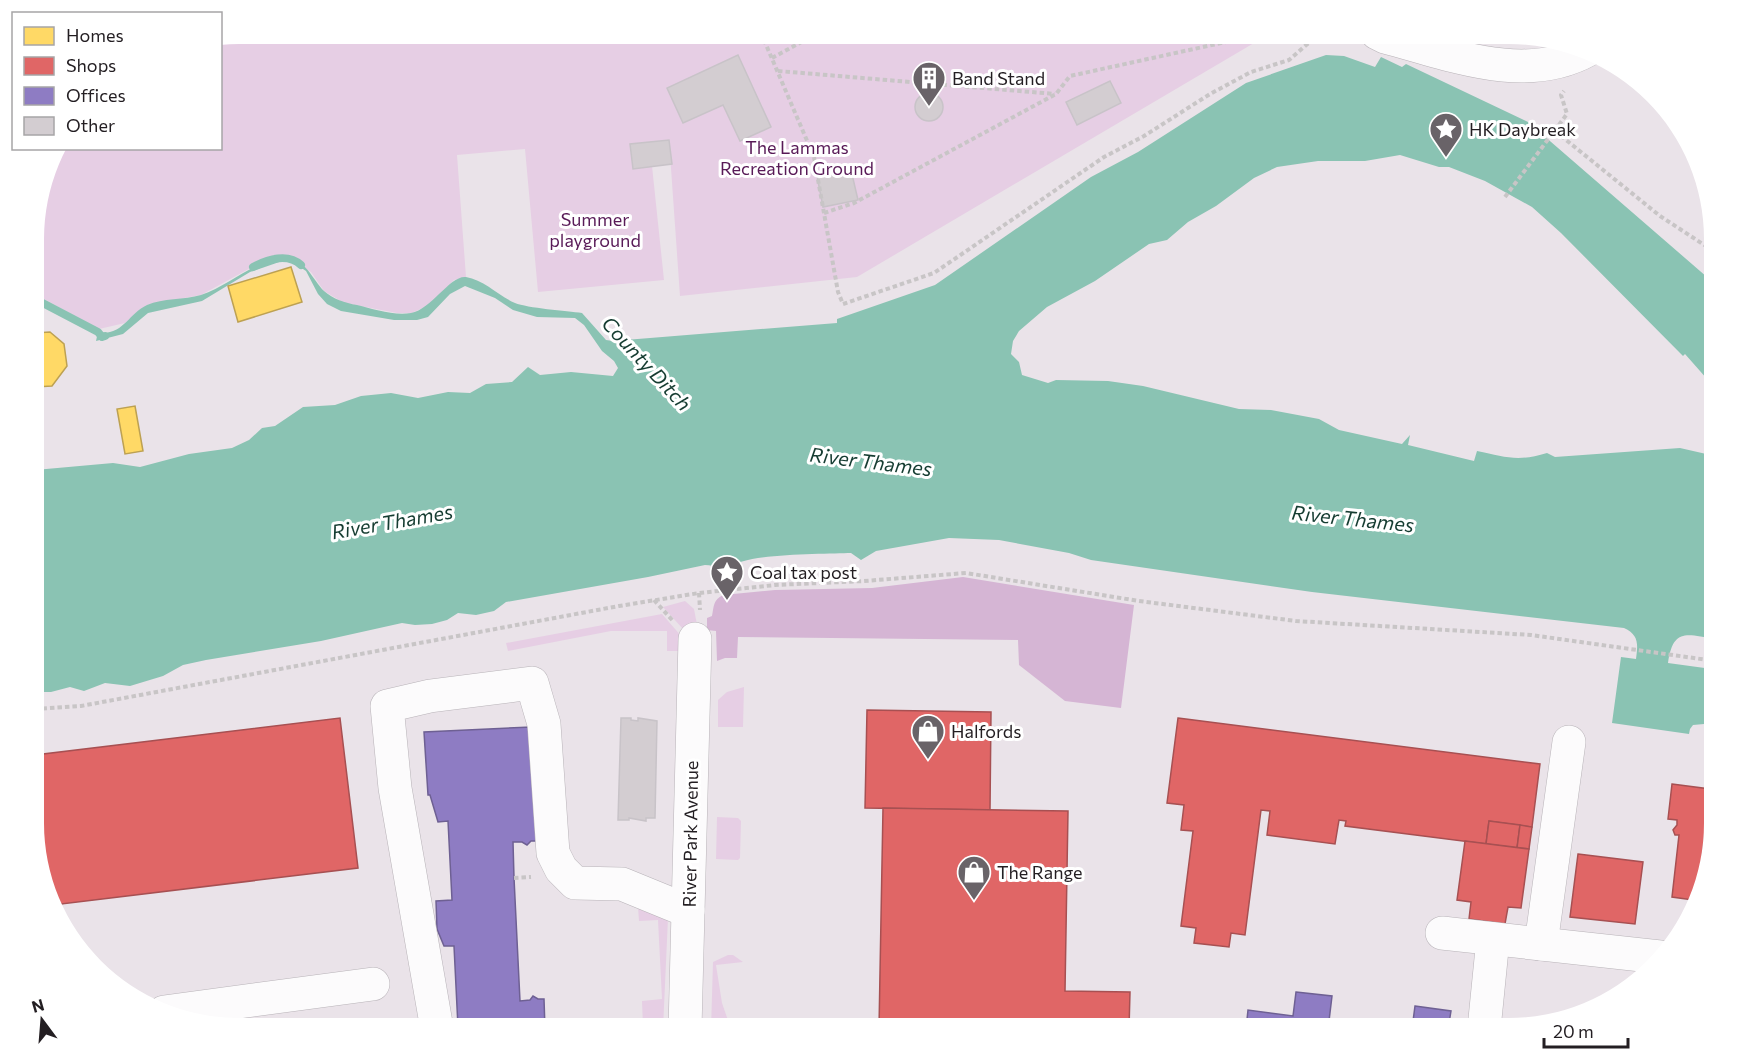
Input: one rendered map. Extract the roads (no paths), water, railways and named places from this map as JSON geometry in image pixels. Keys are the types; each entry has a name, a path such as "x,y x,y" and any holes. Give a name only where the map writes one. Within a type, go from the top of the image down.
{"street":[{"path":"1412,44 1495,65 1538,66 1575,55"},
{"name":"River Park Avenue","path":"686,1018 695,639"},
{"path":"435,1018 394,788 387,706 430,696 532,683 544,724 553,853 561,869 575,882 622,884 688,911"},
{"path":"1541,944 1569,742"},
{"path":"1442,933 1651,956"},
{"path":"1485,1018 1493,939"},
{"path":"181,1010 374,984"}],"water":[{"name":"River Thames","path":"1326,55 1344,56 1375,67 1381,57 1402,67 1406,64 1528,122 1704,274 1704,376 1685,354 1683,356 1561,233 1532,207 1485,181 1449,167 1439,167 1400,155 1365,161 1318,161 1277,167 1254,178 1216,206 1188,222 1167,240 1149,244 1095,281 1047,307 1019,331 1013,341 1011,354 1019,362 1022,375 1048,383 1056,380 1108,381 1143,386 1239,409 1271,410 1319,419 1339,430 1402,444 1410,435 1408,445 1474,461 1477,451 1519,458 1547,453 1555,457 1680,448 1704,453 1704,637 1689,635 1677,639 1670,652 1668,663 1704,668 1704,724 1693,725 1689,734 1612,723 1621,657 1636,659 1635,637 1624,628 1312,592 1091,560 1069,553 999,540 949,538 876,551 861,560 851,553 786,555 751,559 729,568 729,577 724,579 717,568 705,565 506,602 494,611 476,615 458,613 447,620 432,624 402,623 321,641 206,660 183,665 163,676 130,686 105,683 84,691 70,687 44,692 44,469 113,463 140,467 189,454 232,448 249,440 262,428 275,426 303,407 335,405 361,396 391,393 418,398 448,392 470,393 486,384 512,382 528,367 540,375 571,372 613,376 618,368 614,361 602,351 584,325 575,318 537,317 513,310 495,298 465,286 450,294 428,317 417,320 394,320 341,311 327,304 318,294 306,271 288,259 250,272 202,301 148,313 123,334 96,341 98,332 106,333 119,328 147,305 201,295 262,264 291,257 307,269 324,291 348,303 391,313 411,313 426,305 454,281 466,277 479,281 521,305 582,313 606,340 613,341 837,323 837,319 935,285 1091,177 1138,152 1246,83"}],"waterway":[{"name":"County Ditch","path":"253,267 278,258 290,259 301,265"},
{"name":"County Ditch","path":"44,304 98,332 102,337 105,336"}],"place":[{"name":"Band Stand","path":"929,107"},
{"name":"HK Daybreak","path":"1446,158"},
{"name":"Coal tax post","path":"727,601"},
{"name":"Halfords","path":"928,760"},
{"name":"The Range","path":"974,901"}],"park label":[{"name":"The Lammas Recreation Ground","path":"797,157"},
{"name":"Summer playground","path":"595,229"}]}
